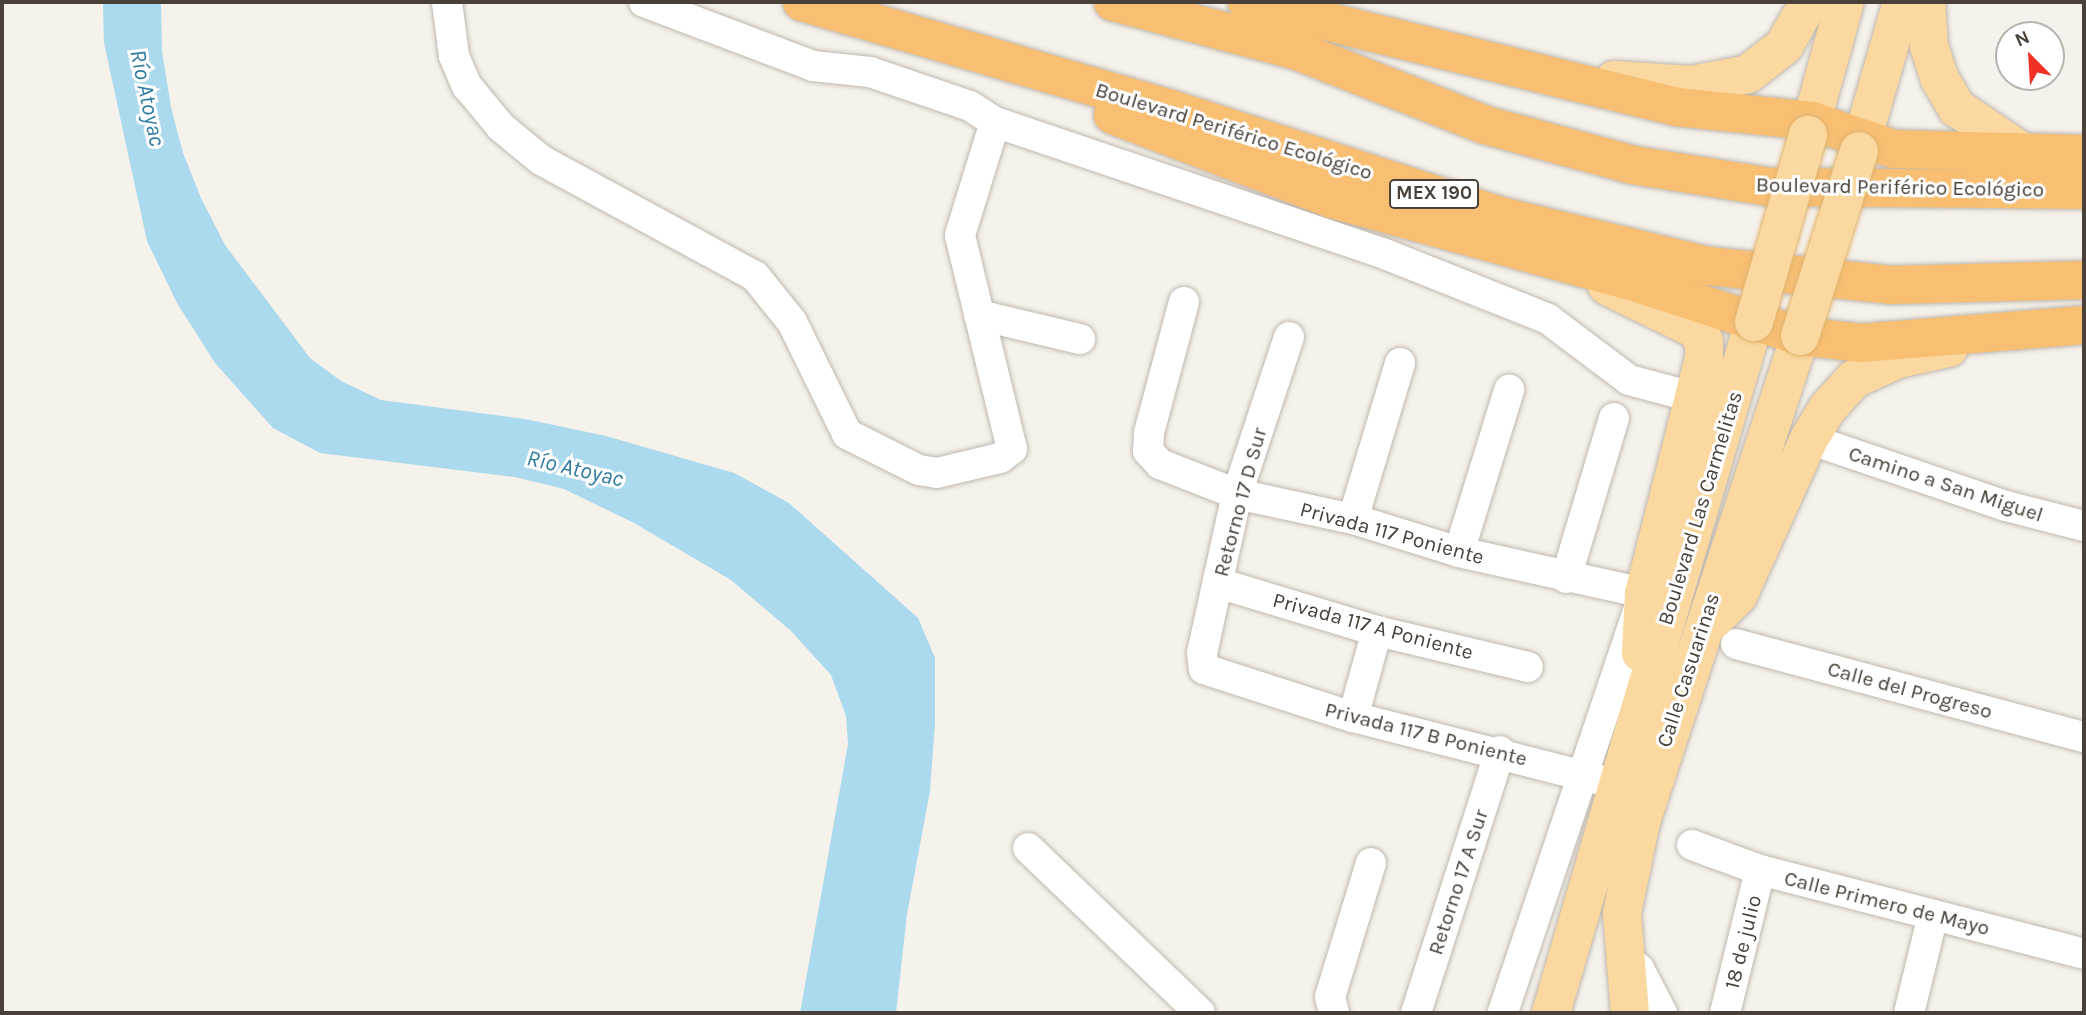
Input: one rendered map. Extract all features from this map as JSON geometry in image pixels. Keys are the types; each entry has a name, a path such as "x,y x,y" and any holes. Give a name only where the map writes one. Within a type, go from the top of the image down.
{"highway":[{"name":"Boulevard Periférico Ecológico","path":"802,2 946,47 1181,112 1500,216 1708,266 1891,285 2084,280"},
{"name":"Boulevard Periférico Ecológico","path":"1113,2 1295,50 1485,125 1633,165 1770,187 2084,190"},
{"path":"1247,2 1475,60 1677,107 1810,128 1861,145 1894,149 2084,154"},
{"path":"946,47 1033,85 1332,199 1640,284 1800,336 1861,343 2009,334 2084,325"}],"main road":[{"path":"1475,60 1651,85 1727,80 1766,63 1784,46 1809,2"},
{"name":"Boulevard Las Carmelitas","path":"1551,1013 1845,2"},
{"path":"1800,336 1861,145 1902,2"},
{"path":"1926,2 1928,46 1940,79 1957,108 2021,151"},
{"path":"1561,263 1695,329 1704,341 1704,358 1644,593 1638,713"},
{"path":"1719,636 1809,439 1854,379 1898,359 2009,334"},
{"name":"Calle Casuarinas","path":"1630,1013 1628,961 1622,913 1617,784 1719,636 1800,336"}],"street":[{"path":"447,2 447,27 462,76 501,127 541,160 755,276 792,322 847,434 858,443 919,470 937,473 1000,458 1012,449 960,235 995,121"},
{"path":"644,2 813,66 870,72 970,106 995,121 1385,254 1548,319 1629,380 1693,397"},
{"name":"Privada 117 Poniente","path":"1184,302 1148,451 1160,464 1237,494 1353,519 1459,552 1566,578 1644,593"},
{"path":"979,315 1080,339"},
{"name":"Retorno 17 D Sur","path":"1204,669 1202,653 1237,494 1289,337"},
{"path":"1353,519 1400,363"},
{"path":"1459,552 1509,390"},
{"path":"1566,578 1614,418"},
{"name":"Camino a San Miguel","path":"1809,439 2007,506 2084,526"},
{"path":"2007,506 2084,505"},
{"name":"Privada 117 A Poniente","path":"1218,583 1377,631 1528,667"},
{"path":"1503,1013 1617,784 1644,593"},
{"path":"1353,718 1377,631"},
{"name":"Calle del Progreso","path":"1719,636 2084,737"},
{"name":"Privada 117 B Poniente","path":"1204,669 1353,718 1500,751 1617,784"},
{"name":"Retorno 17 A Sur","path":"1416,1013 1500,751"},
{"name":"Calle Primero de Mayo","path":"1692,845 1760,870 2084,954"},
{"path":"1028,848 1200,1013"},
{"path":"1334,1013 1330,997 1371,863"},
{"name":"18 de julio","path":"1726,1013 1760,870"},
{"path":"1909,1013 1933,915"},
{"path":"1628,961 1639,969 1662,1013"}],"water":[{"name":"Río Atoyac","path":"103,2 161,2 162,51 171,107 183,153 201,198 225,245 310,358 341,381 381,400 525,419 606,436 734,473 789,503 918,618 935,658 935,723 930,791 907,914 896,1013 800,1013 848,744 846,716 831,675 791,631 731,580 634,523 564,489 515,477 320,453 273,428 215,363 177,303 147,241 104,43"}]}
